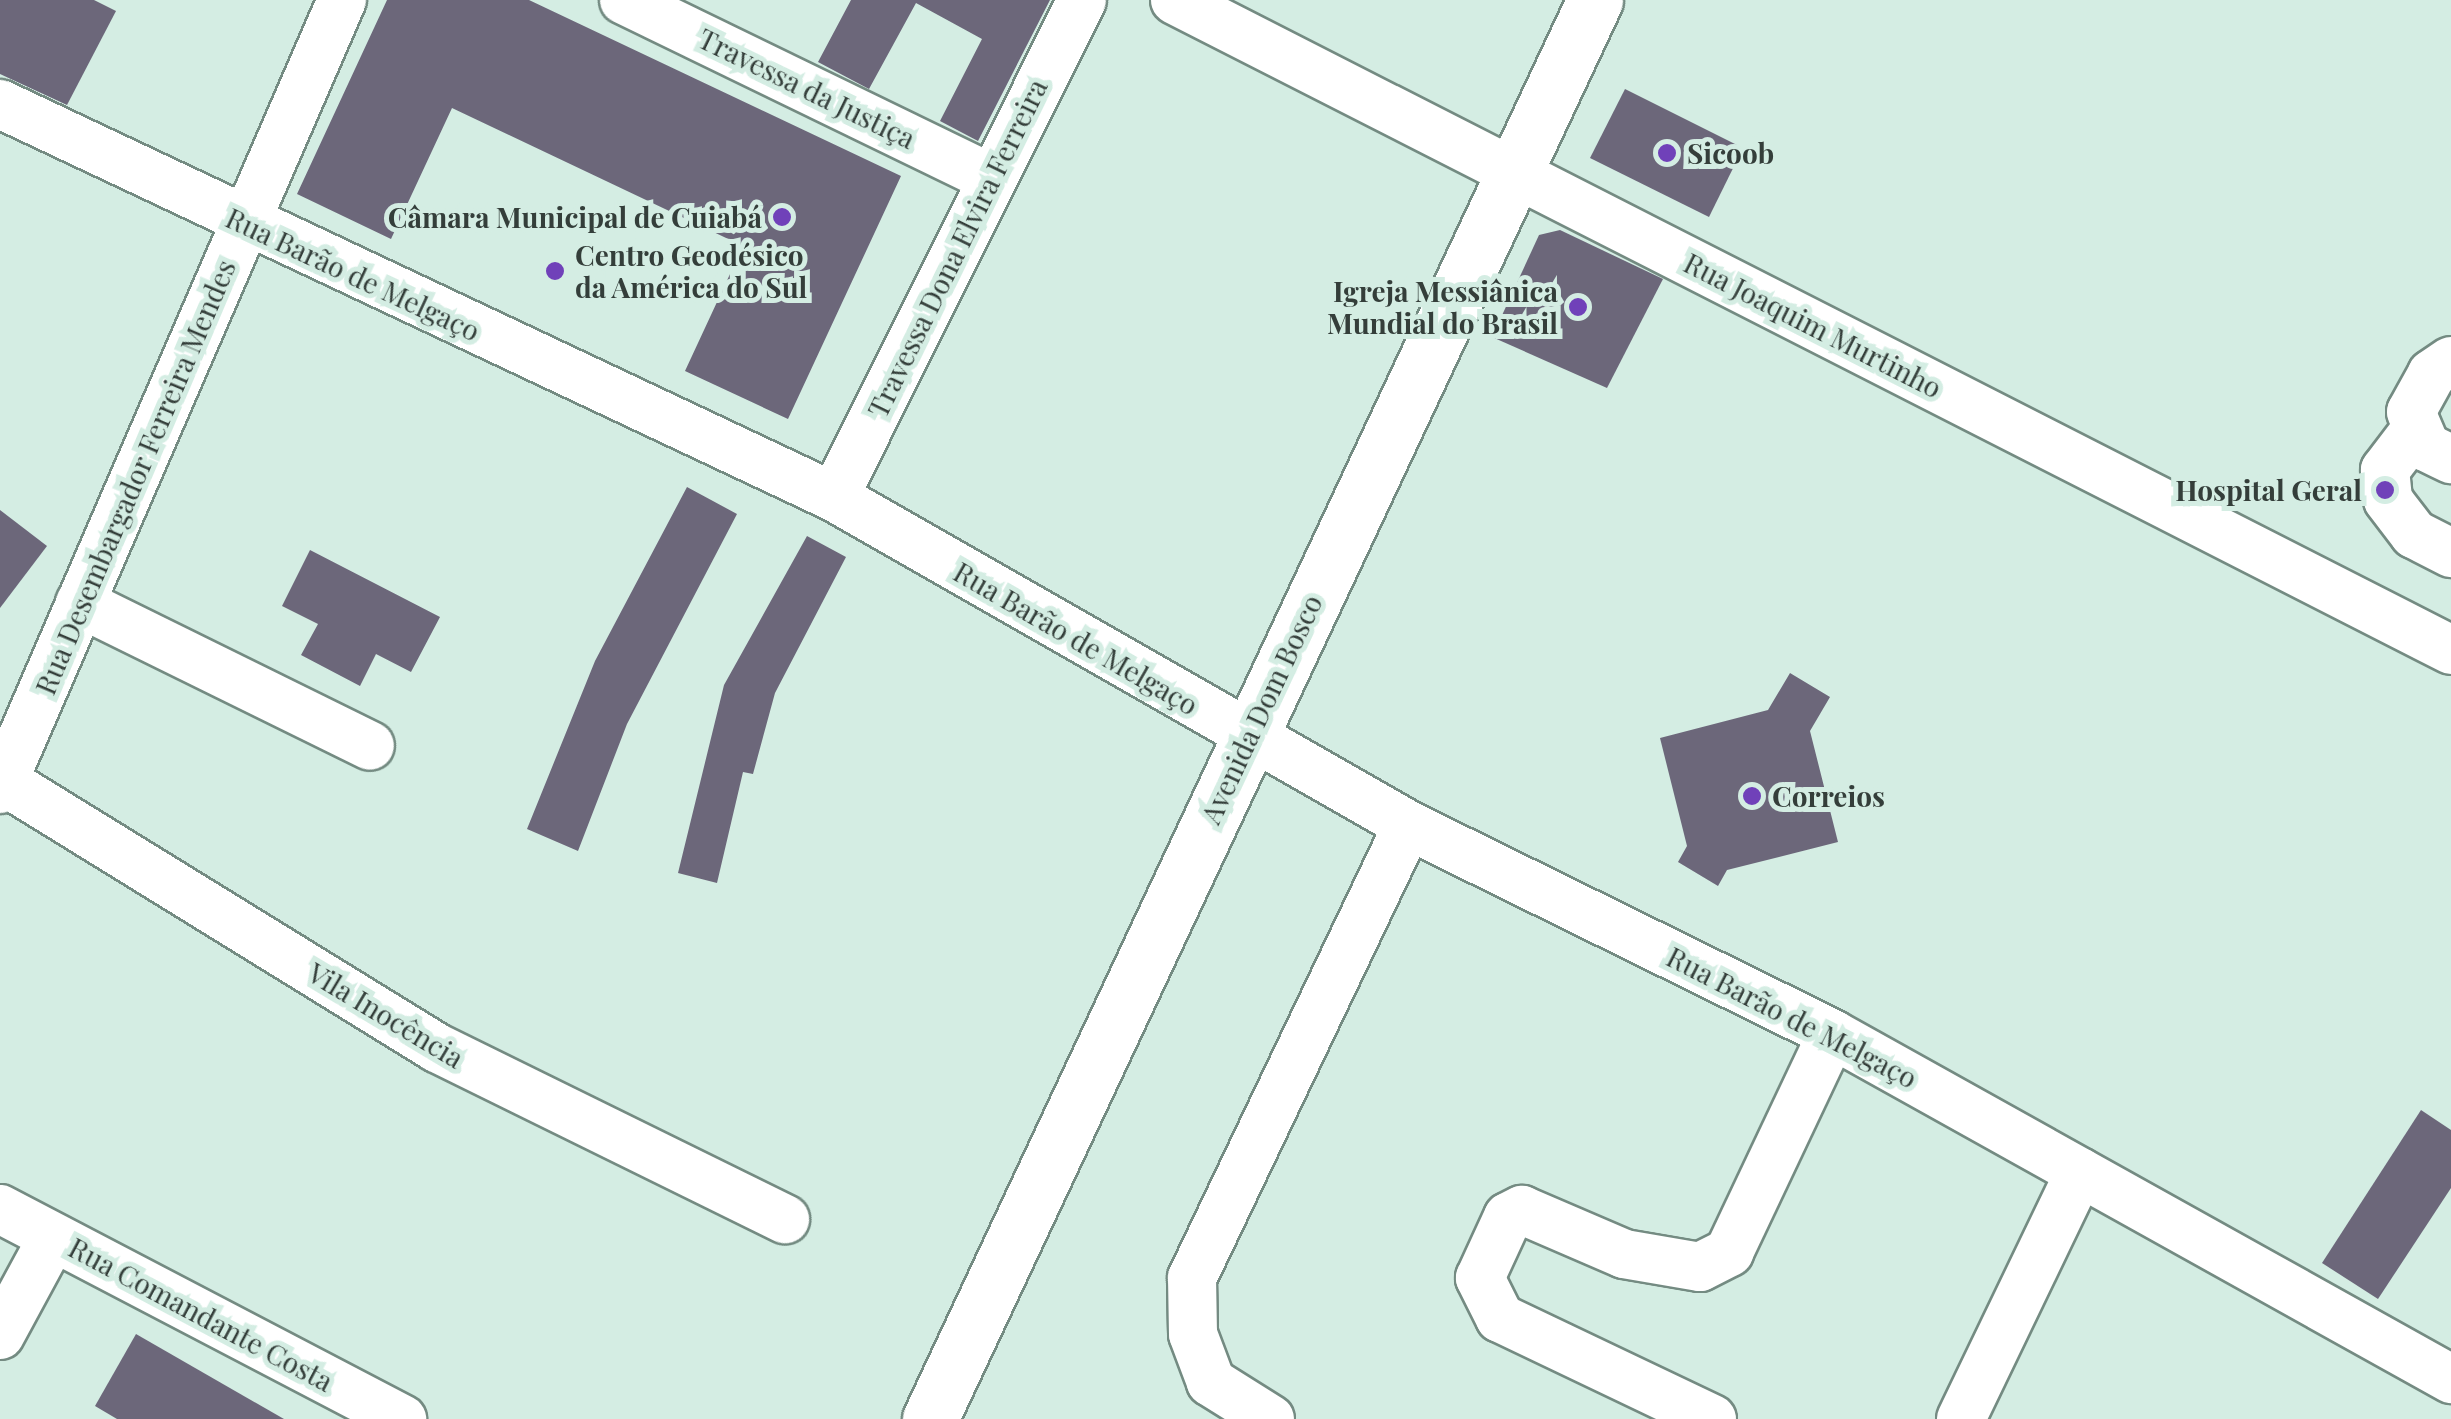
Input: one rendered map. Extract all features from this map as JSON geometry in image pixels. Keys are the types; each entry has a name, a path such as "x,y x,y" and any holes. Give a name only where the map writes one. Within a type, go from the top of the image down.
{"main road":[{"name":"Avenida Dom Bosco","path":"930,1419 1595,0"}],"street":[{"name":"Rua Desembargador Ferreira Mendes","path":"2,785 342,0"},
{"name":"Travessa da Justiça","path":"624,0 990,178"},
{"name":"Travessa Dona Elvira Ferreira","path":"834,497 1082,0"},
{"name":"Rua Joaquim Murtinho","path":"1174,0 2451,650"},
{"name":"Rua Barão de Melgaço","path":"0,104 244,224 834,497 1408,825 1832,1034 2451,1378"},
{"path":"2451,361 2432,374 2411,412 2433,446 2385,470 2388,500 2414,534 2451,553"},
{"path":"80,603 370,746"},
{"name":"Vila Inocência","path":"2,785 438,1048 785,1219"},
{"path":"1270,1419 1211,1382 1193,1334 1192,1278 1408,825"},
{"path":"1712,1419 1500,1318 1480,1278 1508,1217 1522,1210 1624,1254 1700,1267 1730,1252 1832,1034"},
{"path":"1961,1419 2080,1172"},
{"name":"Rua Comandante Costa","path":"0,1210 402,1419"},
{"path":"0,1334 53,1237"}],"building":[{"path":"0,0 94,0 116,11 67,105 0,74"},
{"name":"Câmara Municipal de Cuiabá","path":"387,0 529,0 901,176 788,419 685,371 743,246 452,108 391,239 297,194"},
{"path":"851,0 1050,0 978,141 940,121 982,39 916,3 869,89 818,62"},
{"name":"Sicoob","path":"1625,89 1743,148 1709,217 1590,158"},
{"name":"Igreja Messiânica Mundial do Brasil","path":"1560,230 1663,279 1607,388 1492,337 1539,235"},
{"path":"687,487 737,514 627,724 578,851 527,829 595,661"},
{"path":"0,510 47,546 0,608"},
{"path":"807,536 846,557 775,693 753,774 743,772 717,883 678,873 724,685"},
{"path":"310,550 440,617 411,672 376,654 360,686 301,655 318,624 282,606"},
{"path":"1790,673 1830,697 1810,731 1838,842 1727,870 1718,886 1678,862 1687,846 1660,738 1768,710"},
{"path":"2421,1110 2451,1130 2451,1188 2378,1299 2322,1263"},
{"path":"136,1334 284,1419 117,1419 95,1406"}],"place":[{"name":"Sicoob","path":"1667,153"},
{"name":"Câmara Municipal de Cuiabá","path":"782,217"},
{"name":"Centro Geodésico da América do Sul","path":"555,271"},
{"name":"Igreja Messiânica Mundial do Brasil","path":"1578,307"},
{"name":"Hospital Geral","path":"2385,490"},
{"name":"Correios","path":"1752,796"}]}
